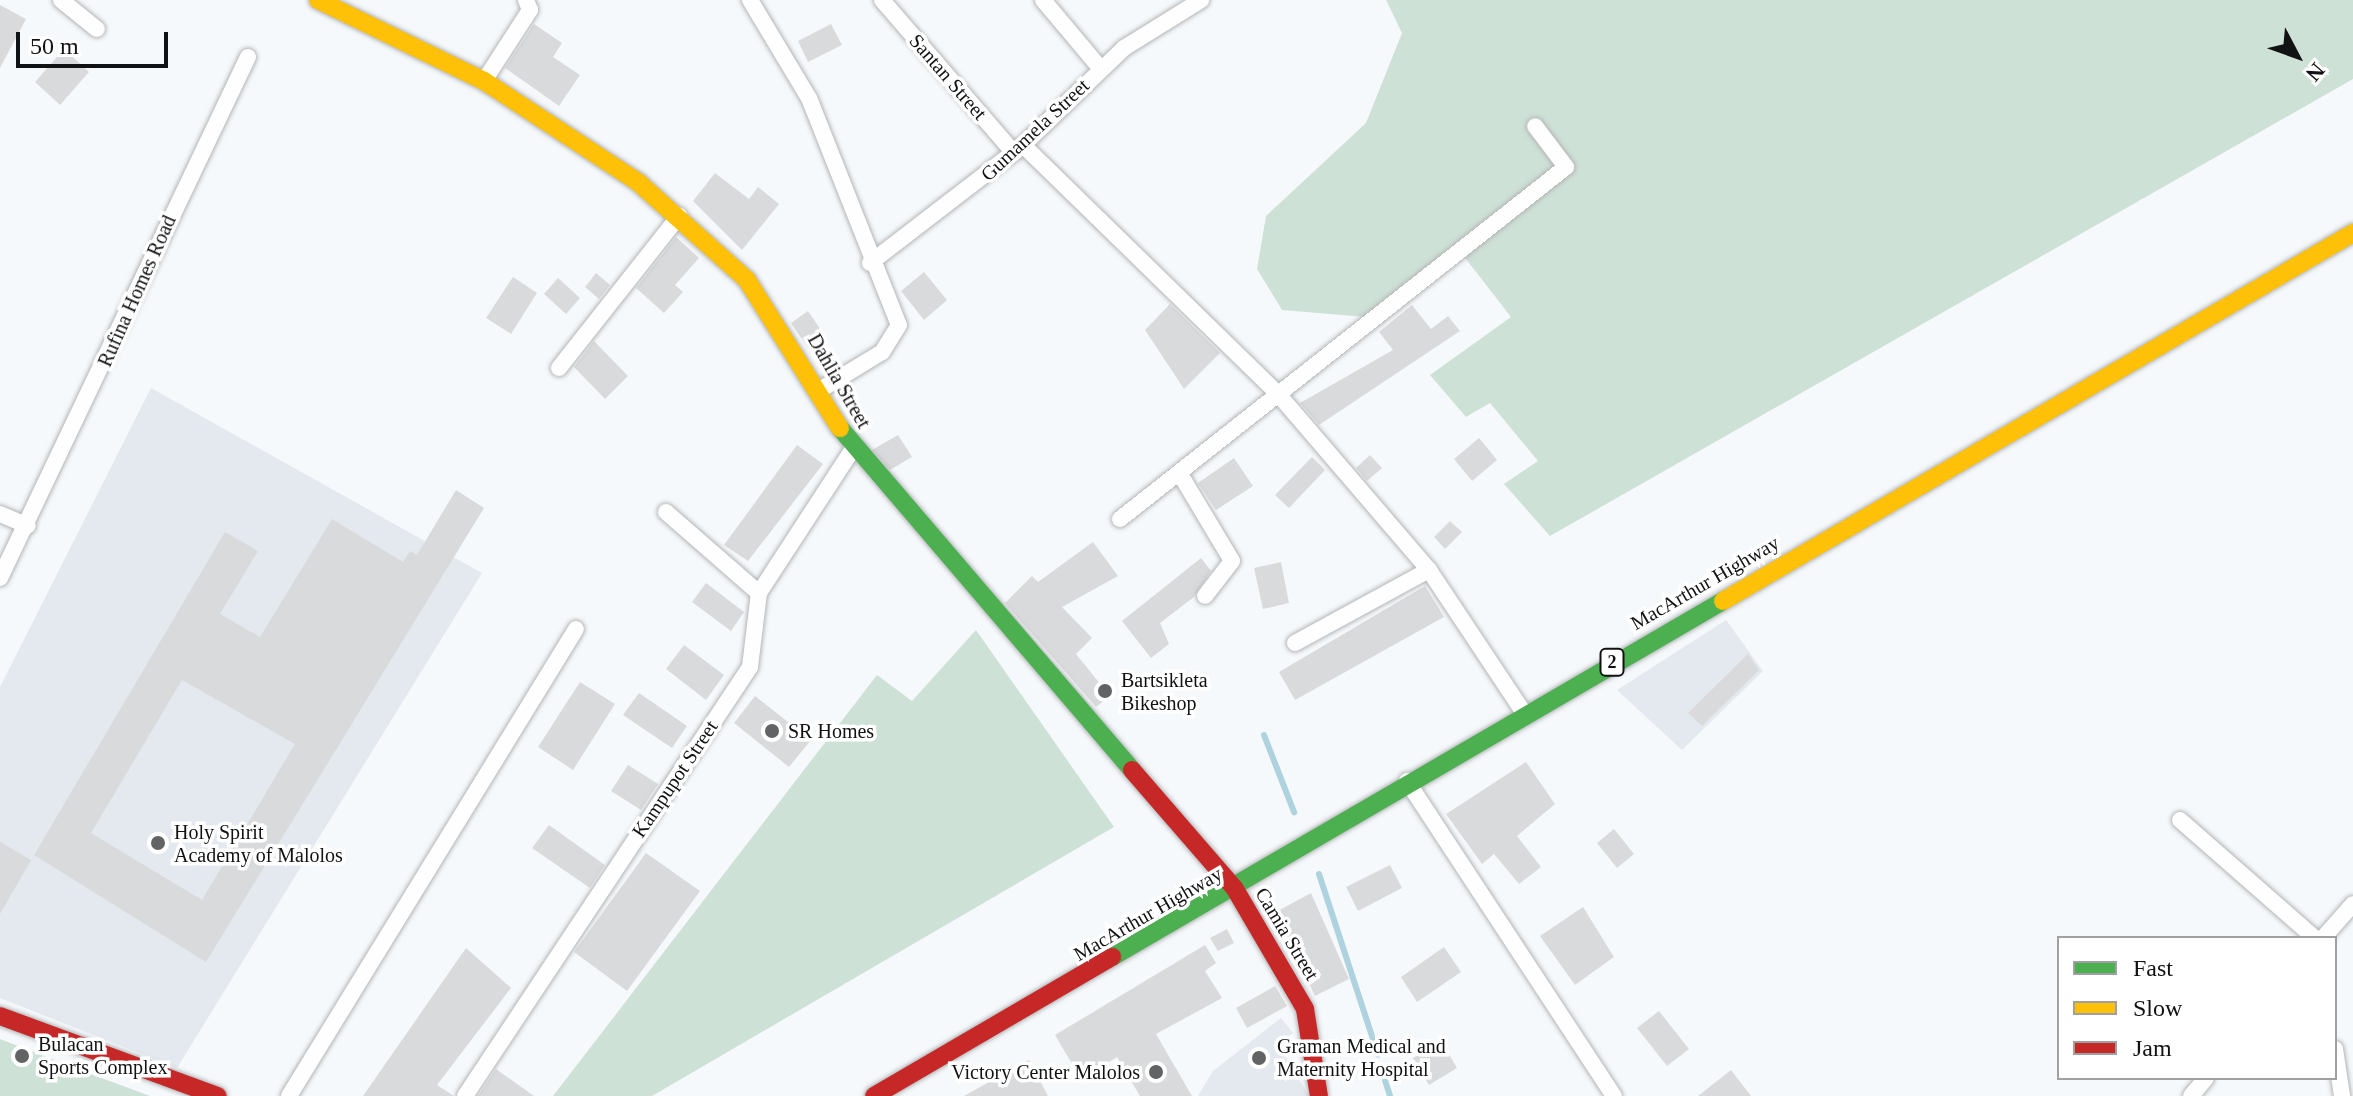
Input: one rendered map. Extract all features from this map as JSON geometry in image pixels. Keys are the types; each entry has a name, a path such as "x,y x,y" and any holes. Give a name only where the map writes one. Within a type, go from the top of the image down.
{"main road":[{"name":"Dahlia Street","path":"318,0 484,81 679,216 747,280 820,390 853,449 1235,889"},
{"name":"MacArthur Highway","path":"874,1096 1235,889 1407,781 2353,233"},
{"name":"Camia Street","path":"1235,889 1305,1009 1319,1096"},
{"path":"0,1016 218,1096"}],"street":[{"path":"61,0 97,29"},
{"path":"484,81 530,10 526,0"},
{"path":"750,0 809,98 870,263 899,325 894,341 820,390"},
{"name":"Santan Street","path":"882,0 1019,149 1279,395 1429,570 1524,713"},
{"path":"1043,0 1101,69"},
{"name":"Gumamela Street","path":"870,263 1019,149 1101,69 1201,0"},
{"name":"Rufina Homes Road","path":"0,578 28,526 248,57"},
{"path":"1120,519 1566,167 1535,126"},
{"path":"559,368 679,216"},
{"name":"Kampupot Street","path":"465,1096 750,667 759,593 853,449"},
{"path":"1180,474 1232,561 1205,596"},
{"path":"666,512 759,593"},
{"path":"0,514 28,526"},
{"path":"1295,643 1429,570"},
{"path":"289,1096 576,629"},
{"path":"1407,781 1614,1096"},
{"path":"2180,820 2313,936"},
{"path":"2325,936 2353,904"},
{"path":"2337,1062 2342,1096"},
{"path":"2191,1096 2204,1080"}],"shaded area":[{"name":"Holy Spirit Academy of Malolos","path":"151,388 482,573 177,1068 0,998 0,687"},
{"path":"1726,620 1763,671 1682,750 1617,690"},
{"name":"Graman Medical and Maternity Hospital","path":"1281,1018 1293,1033 1278,1044 1309,1096 1198,1096 1213,1071"}],"green space":[{"path":"1386,0 2353,0 2353,79 1550,536 1504,484 1538,461 1490,403 1466,417 1430,375 1511,317 1459,250 1365,317 1282,310 1257,269 1266,216 1366,123 1402,33"},
{"path":"976,630 1114,827 652,1096 553,1096 877,675 912,701"},
{"name":"Bulacan Sports Complex","path":"0,1039 88,1073 150,1096 0,1096"}],"building":[{"path":"0,5 26,19 0,68"},
{"path":"534,24 562,43 553,57 580,75 559,106 505,68"},
{"path":"831,24 842,45 808,62 798,41"},
{"path":"64,49 89,72 60,105 35,82"},
{"path":"715,173 749,199 758,187 779,204 742,250 693,201"},
{"path":"676,237 699,258 675,285 683,292 664,313 636,288"},
{"path":"924,272 947,300 924,320 901,291"},
{"path":"596,273 610,285 599,299 585,287"},
{"path":"513,277 537,293 511,334 486,318"},
{"path":"558,278 580,298 566,314 544,294"},
{"path":"1170,304 1220,353 1184,389 1145,330"},
{"path":"1412,305 1431,329 1448,316 1460,331 1319,425 1300,403 1393,350 1379,332"},
{"path":"808,311 825,336 808,348 791,323"},
{"path":"594,341 628,376 605,399 574,367"},
{"path":"898,435 912,457 890,470 872,450"},
{"path":"1479,438 1497,460 1472,481 1454,459"},
{"path":"797,445 823,464 748,561 724,545"},
{"path":"1370,455 1382,468 1367,481 1356,468"},
{"path":"1312,457 1325,470 1289,508 1275,495"},
{"path":"1234,458 1253,486 1216,510 1198,483"},
{"path":"456,490 484,508 206,962 34,855 225,532 258,551 220,614 260,637 332,519 403,562 410,551 417,555","holes":["182,680 295,744 202,900 91,833"]},
{"path":"1450,521 1462,532 1445,549 1434,537"},
{"path":"1093,542 1118,576 1062,607 1092,638 1076,654 1110,696 1096,707 1005,603 1032,576 1038,582"},
{"path":"1201,558 1211,571 1194,597 1160,623 1169,644 1151,658 1122,621"},
{"path":"1281,562 1289,603 1263,609 1254,568"},
{"path":"706,583 744,612 731,631 692,602"},
{"path":"1425,586 1444,617 1295,700 1279,672"},
{"path":"684,645 724,675 706,700 666,669"},
{"path":"1748,654 1759,670 1702,726 1688,713"},
{"path":"580,682 615,704 573,770 538,747"},
{"path":"639,693 687,726 672,748 623,715"},
{"name":"SR Homes","path":"755,696 811,740 789,767 734,723"},
{"path":"1526,762 1555,804 1517,836 1541,867 1519,884 1494,854 1482,864 1446,814"},
{"path":"628,765 658,784 641,810 611,791"},
{"path":"549,825 605,865 590,888 532,848"},
{"path":"1614,829 1634,854 1617,868 1597,843"},
{"path":"0,842 31,860 0,914"},
{"path":"646,853 700,891 627,991 574,952"},
{"path":"1390,865 1402,888 1358,911 1346,887"},
{"path":"1311,893 1349,979 1315,996 1276,912"},
{"path":"1583,907 1614,957 1575,985 1540,936"},
{"path":"1227,929 1234,943 1218,951 1210,938"},
{"path":"1205,945 1216,963 1205,971 1222,998 1156,1034 1192,1096 1140,1096 1117,1057 1081,1079 1055,1035"},
{"path":"1444,947 1461,972 1417,1002 1401,977"},
{"path":"466,948 511,988 437,1085 454,1096 363,1096"},
{"path":"1275,986 1287,1006 1247,1028 1236,1008"},
{"path":"1659,1011 1689,1049 1667,1066 1637,1028"},
{"path":"1441,1041 1457,1068 1429,1085 1413,1058"},
{"path":"1029,1060 1048,1096 964,1096"},
{"path":"496,1069 534,1096 478,1096"},
{"path":"1731,1070 1751,1096 1698,1096"}],"waterway":[{"path":"1264,735 1294,812"},
{"path":"1319,874 1378,1055"},
{"path":"1381,1068 1390,1096"}],"traffic: fast":[{"path":"840,428 1132,770"},
{"path":"1112,957 1723,601"}],"traffic: slow":[{"path":"318,0 484,81 639,183 747,280 840,428"},
{"path":"1723,601 2353,233"}],"traffic: jam":[{"path":"1132,770 1235,889 1305,1009 1319,1096"},
{"path":"874,1096 1112,957"},
{"path":"0,1016 218,1096"}],"place":[{"name":"Bartsikleta Bikeshop","path":"1105,691"},
{"name":"SR Homes","path":"772,731"},
{"name":"Holy Spirit Academy of Malolos","path":"158,843"},
{"name":"Bulacan Sports Complex","path":"22,1056"},
{"name":"Graman Medical and Maternity Hospital","path":"1259,1058"},
{"name":"Victory Center Malolos","path":"1156,1072"}]}
